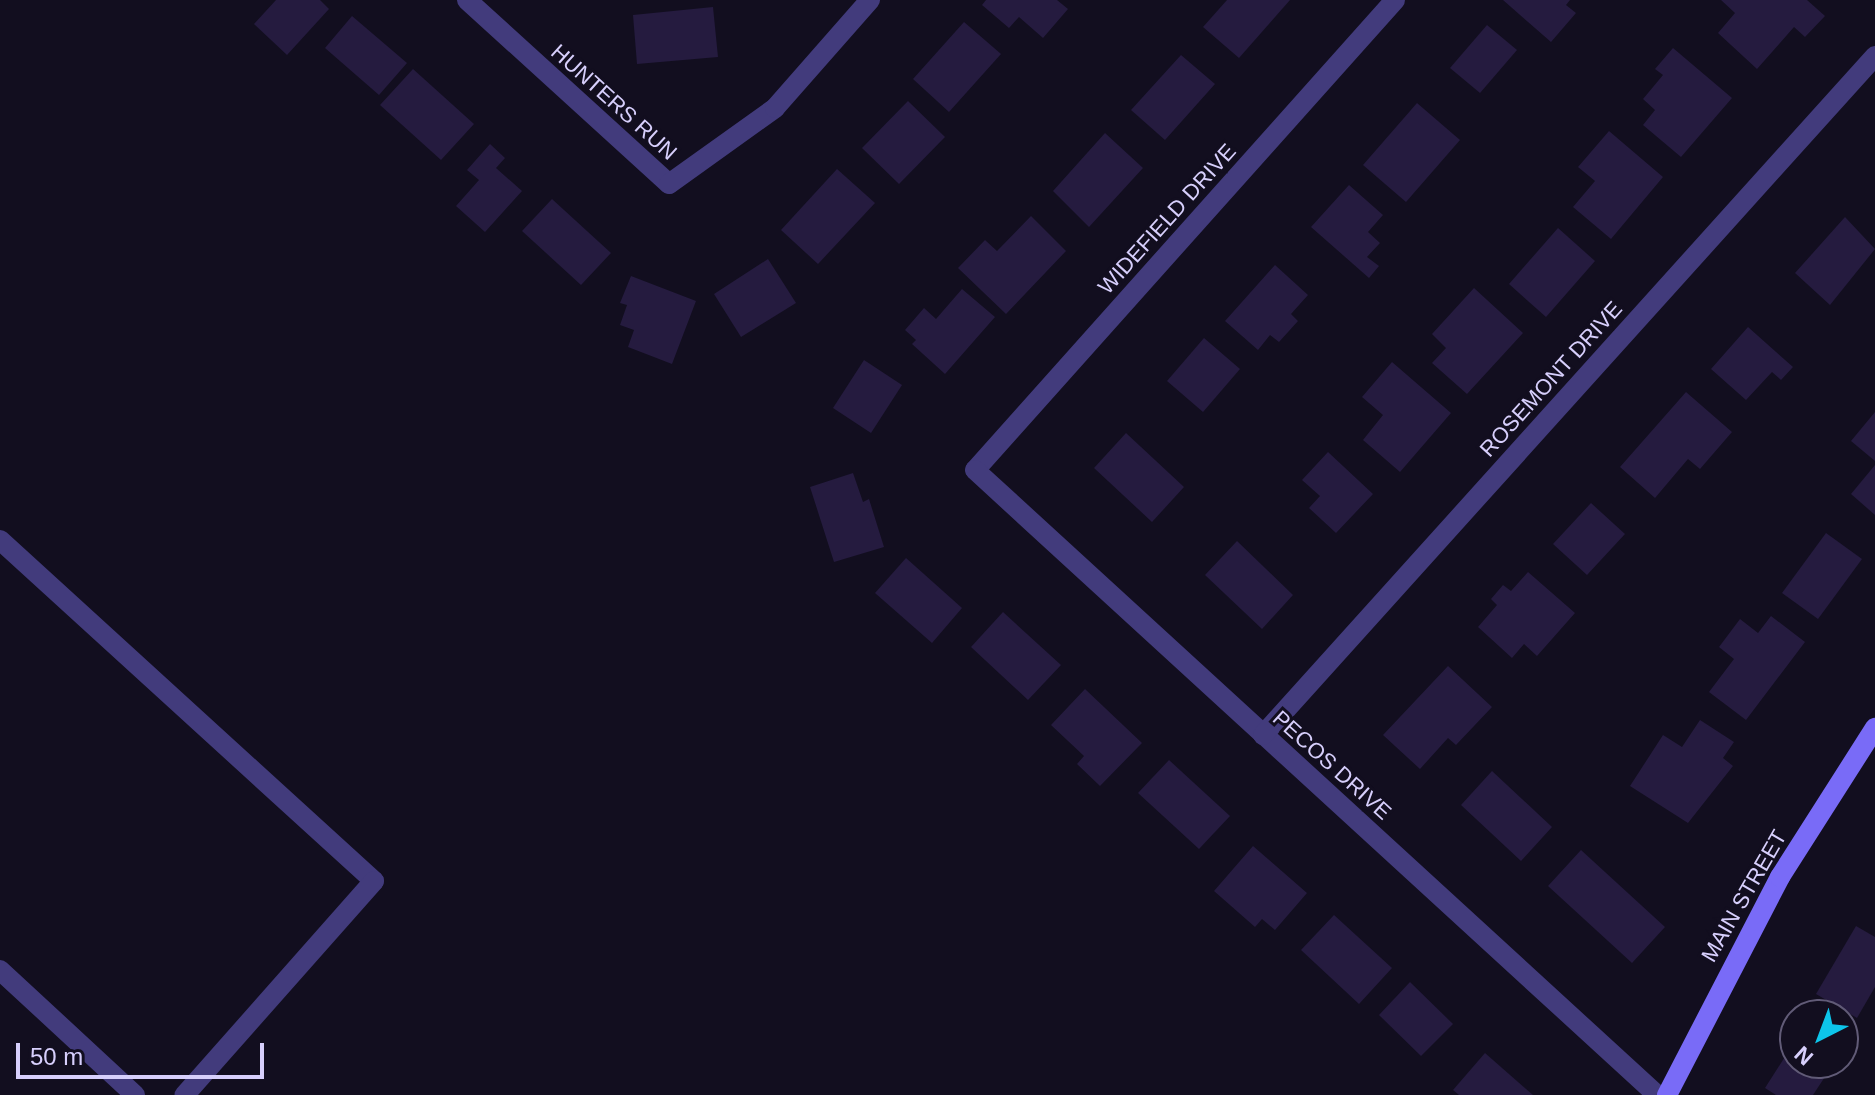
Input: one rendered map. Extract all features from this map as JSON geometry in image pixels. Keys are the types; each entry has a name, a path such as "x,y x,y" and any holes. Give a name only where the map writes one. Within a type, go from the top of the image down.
{"main road":[{"name":"MAIN STREET","path":"1667,1095 1780,877 1875,728"}],"street":[{"name":"HUNTERS RUN","path":"467,0 669,184 775,108 870,0"},
{"name":"WIDEFIELD DRIVE","path":"975,470 1395,0"},
{"name":"ROSEMONT DRIVE","path":"1263,735 1875,56"},
{"name":"PECOS DRIVE","path":"975,470 1657,1095"},
{"path":"0,540 374,881 185,1095"},
{"path":"0,970 135,1095"}],"building":[{"path":"276,0 320,0 329,9 287,55 254,24"},
{"path":"986,0 1057,0 1068,9 1043,38 1019,17 1009,28 982,5"},
{"path":"1227,0 1290,0 1239,58 1203,27"},
{"path":"1503,0 1570,0 1566,5 1576,13 1551,42"},
{"path":"1721,0 1807,0 1825,16 1805,37 1794,27 1757,69 1718,33 1735,13"},
{"path":"713,7 718,57 637,64 633,15"},
{"path":"352,16 407,63 379,95 325,48"},
{"path":"964,22 1001,54 949,112 913,79"},
{"path":"1487,25 1517,50 1480,93 1450,68"},
{"path":"1673,48 1732,98 1681,157 1643,125 1655,110 1643,99 1663,75 1655,69"},
{"path":"1181,55 1215,84 1165,140 1131,110"},
{"path":"413,69 474,124 441,160 380,105"},
{"path":"908,101 945,137 899,184 862,148"},
{"path":"1417,103 1460,140 1406,202 1363,165"},
{"path":"1609,131 1663,177 1611,239 1573,207 1595,181 1578,167"},
{"path":"1105,133 1143,168 1089,227 1053,191"},
{"path":"490,144 505,158 496,168 522,191 485,232 456,206 479,180 467,170"},
{"path":"837,169 875,203 818,264 781,230"},
{"path":"1349,185 1383,215 1368,232 1380,243 1367,257 1379,266 1369,278 1311,227"},
{"path":"552,199 611,253 581,285 522,231"},
{"path":"1031,216 1066,251 1006,314 958,268 985,240 997,251"},
{"path":"1845,217 1875,249 1830,305 1795,273"},
{"path":"1558,228 1595,261 1546,317 1509,284"},
{"path":"768,259 796,303 741,337 714,294"},
{"path":"1275,265 1308,295 1291,314 1298,321 1279,342 1270,335 1258,350 1225,321"},
{"path":"631,276 696,301 672,364 628,347 634,330 620,325 627,305 620,303"},
{"path":"1474,288 1523,333 1467,394 1432,363 1446,348 1432,334"},
{"path":"962,289 995,317 945,374 912,344 916,340 905,330 924,308 936,319"},
{"path":"1748,327 1793,367 1781,380 1772,372 1746,400 1711,369"},
{"path":"1204,338 1240,369 1203,412 1167,381"},
{"path":"864,360 902,385 871,433 833,408"},
{"path":"1392,362 1451,413 1400,472 1363,440 1383,415 1362,397"},
{"path":"1686,392 1732,432 1700,469 1688,459 1655,498 1620,467"},
{"path":"1875,412 1875,461 1851,441"},
{"path":"1126,433 1184,487 1152,522 1094,468"},
{"path":"1328,452 1373,494 1336,533 1309,508 1320,496 1302,480"},
{"path":"1875,465 1875,515 1851,494"},
{"path":"853,473 863,502 869,499 884,547 834,562 810,487"},
{"path":"1591,503 1625,534 1587,575 1553,544"},
{"path":"1826,533 1862,559 1818,619 1782,593"},
{"path":"1237,541 1293,595 1262,629 1205,575"},
{"path":"906,558 962,608 932,643 875,593"},
{"path":"1528,572 1575,613 1537,656 1524,644 1512,658 1478,627 1497,605 1491,599 1503,585 1511,591"},
{"path":"1003,612 1061,665 1028,700 971,647"},
{"path":"1771,616 1805,642 1746,720 1709,692 1734,659 1719,647 1740,619 1758,633"},
{"path":"1448,666 1492,707 1456,745 1448,738 1420,769 1383,735"},
{"path":"1085,689 1142,743 1100,786 1077,764 1084,756 1051,725"},
{"path":"1700,720 1734,742 1723,758 1733,766 1688,823 1630,786 1663,735 1682,747"},
{"path":"1169,760 1230,816 1199,849 1138,793"},
{"path":"1492,771 1552,827 1521,861 1461,805"},
{"path":"1253,846 1307,893 1275,930 1262,919 1255,927 1214,891"},
{"path":"1581,850 1665,927 1632,963 1548,886"},
{"path":"1334,915 1392,968 1359,1004 1301,950"},
{"path":"1856,926 1875,937 1875,987 1859,1015 1859,999 1825,999 1816,994"},
{"path":"1410,982 1453,1024 1421,1056 1379,1015"},
{"path":"1485,1053 1533,1095 1459,1095 1453,1090"},
{"path":"1779,1066 1779,1079 1824,1079 1813,1095 1776,1095 1765,1088"}]}
